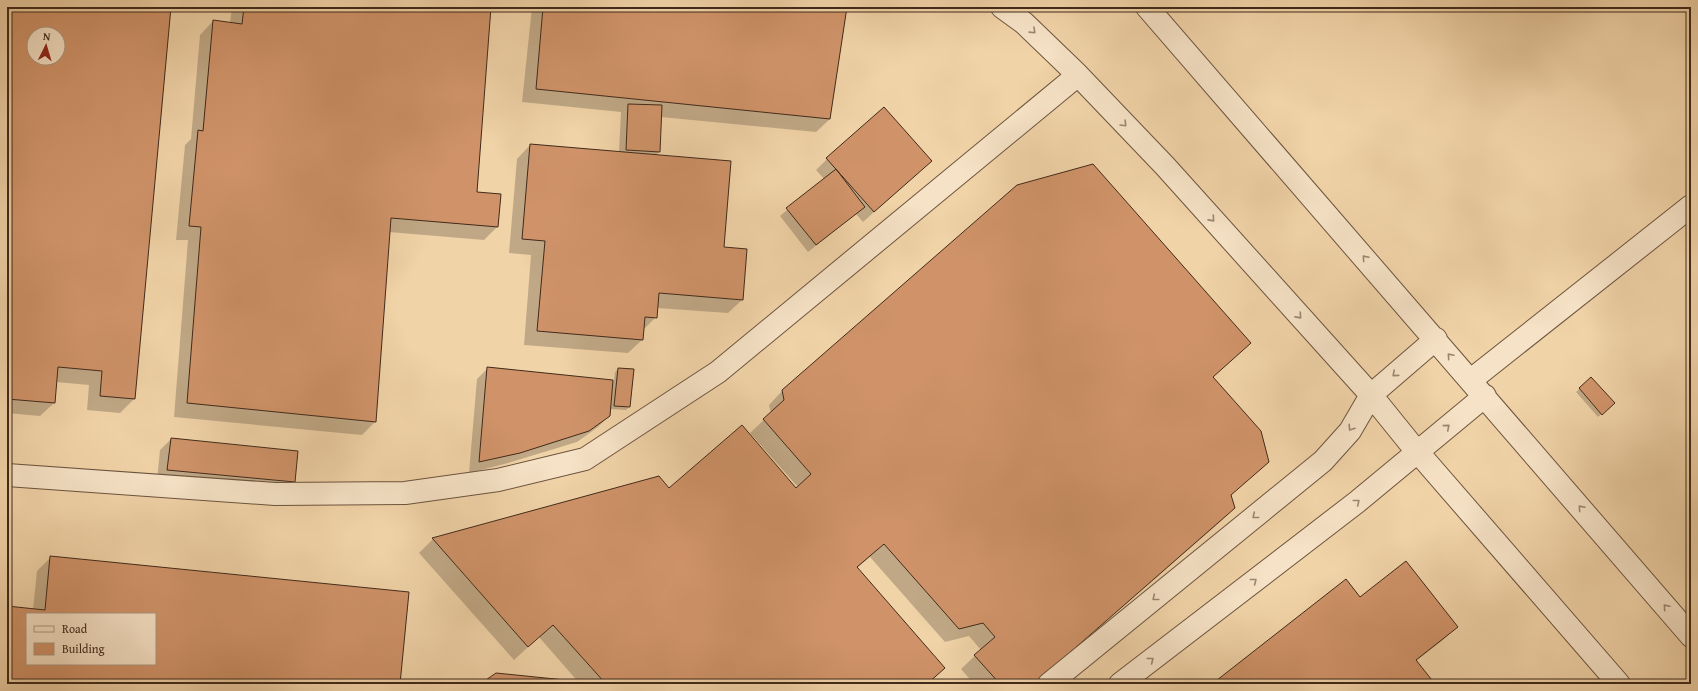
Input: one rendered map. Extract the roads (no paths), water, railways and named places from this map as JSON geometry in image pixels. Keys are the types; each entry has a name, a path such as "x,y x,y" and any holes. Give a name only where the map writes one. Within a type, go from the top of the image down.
{"street":[{"path":"1002,7 1024,23 1078,75 1165,166 1371,395 1417,452 1619,684"},
{"path":"1147,7 1436,339 1691,636"},
{"path":"7,475 275,494 405,492 498,480 585,459 718,372 1078,75"},
{"path":"1120,684 1357,502 1417,452 1478,388 1691,206"},
{"path":"1048,684 1323,461 1350,431 1371,395 1436,339"}]}
